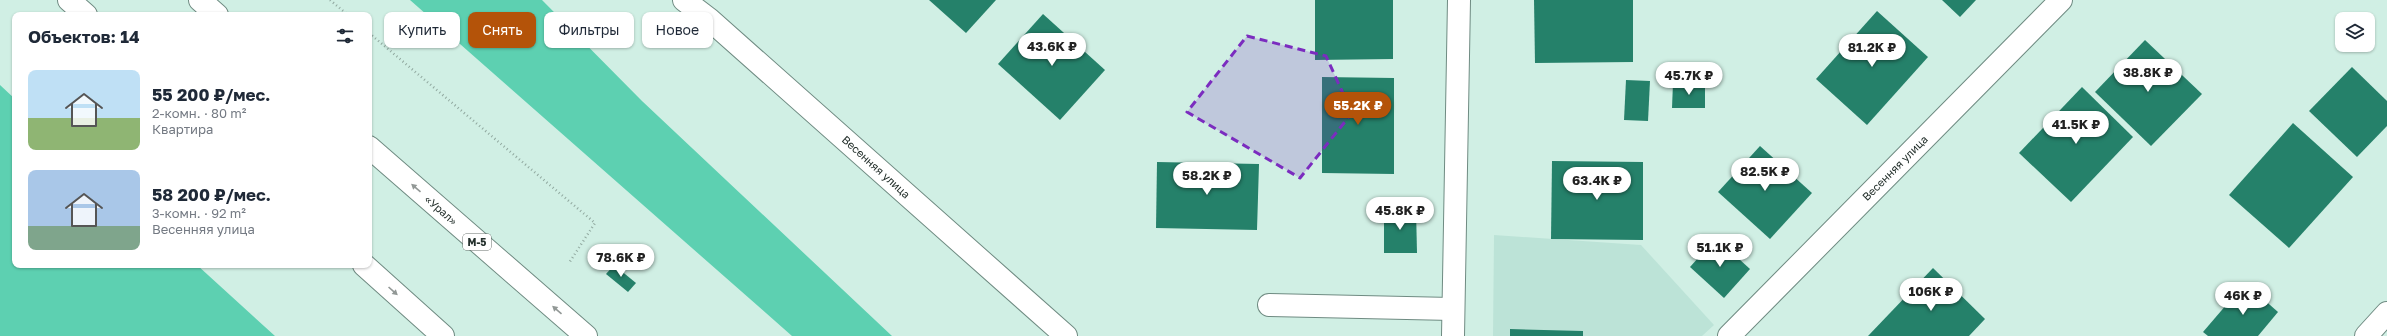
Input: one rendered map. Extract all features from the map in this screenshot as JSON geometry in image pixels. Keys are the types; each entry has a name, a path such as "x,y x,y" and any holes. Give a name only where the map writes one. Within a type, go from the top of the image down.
{"street":[{"path":"69,0 83,12"},
{"path":"200,0 214,12"},
{"name":"Весенняя улица","path":"684,0 709,19 1066,336"},
{"path":"1453,336 1452,310 1459,0"},
{"name":"Весенняя улица","path":"1729,336 2061,0"},
{"name":"«Урал»","path":"372,150 586,336"},
{"path":"367,268 437,334"},
{"path":"1269,305 1452,310"},
{"path":"2366,336 2387,313"}],"path":[{"path":"330,0 344,12"},
{"path":"372,36 595,223 569,263"}],"highlighted area":[{"path":"1247,36 1326,56 1352,113 1300,178 1187,112"}],"shaded area":[{"path":"1494,235 1641,245 1714,325 1702,336 1493,336"}],"green space":[{"path":"410,0 542,0 554,12 544,12 544,48 590,48 642,101 892,336 792,336 460,44 460,12 424,12"},
{"path":"0,85 12,96 12,268 200,268 275,336 0,336"}],"building":[{"path":"929,0 996,0 966,33"},
{"path":"1315,0 1393,0 1393,59 1315,60"},
{"path":"1534,0 1633,0 1633,62 1535,63"},
{"path":"1942,0 1976,0 1960,17"},
{"path":"1877,11 1928,57 1867,125 1816,79"},
{"path":"1043,14 1105,70 1060,120 998,64"},
{"path":"2145,40 2202,94 2151,146 2095,92"},
{"path":"2352,67 2387,101 2387,126 2357,157 2309,111"},
{"path":"1322,77 1394,78 1394,174 1322,173"},
{"path":"1626,80 1650,81 1648,121 1624,120"},
{"path":"1673,83 1705,84 1705,108 1672,108"},
{"path":"2082,87 2133,137 2071,202 2019,153"},
{"path":"2293,123 2353,177 2289,248 2229,195"},
{"path":"1760,146 1812,193 1770,239 1718,192"},
{"path":"1552,161 1643,162 1643,240 1551,239"},
{"path":"1157,162 1259,164 1257,230 1156,228"},
{"path":"1384,209 1416,209 1417,253 1384,253"},
{"path":"1716,238 1750,269 1724,298 1690,267"},
{"path":"614,265 636,283 628,292 606,274"},
{"path":"1933,268 1985,319 1969,336 1868,336"},
{"path":"2245,283 2278,312 2258,336 2208,336 2203,332"},
{"path":"1510,329 1583,331 1583,336 1510,336"}]}
